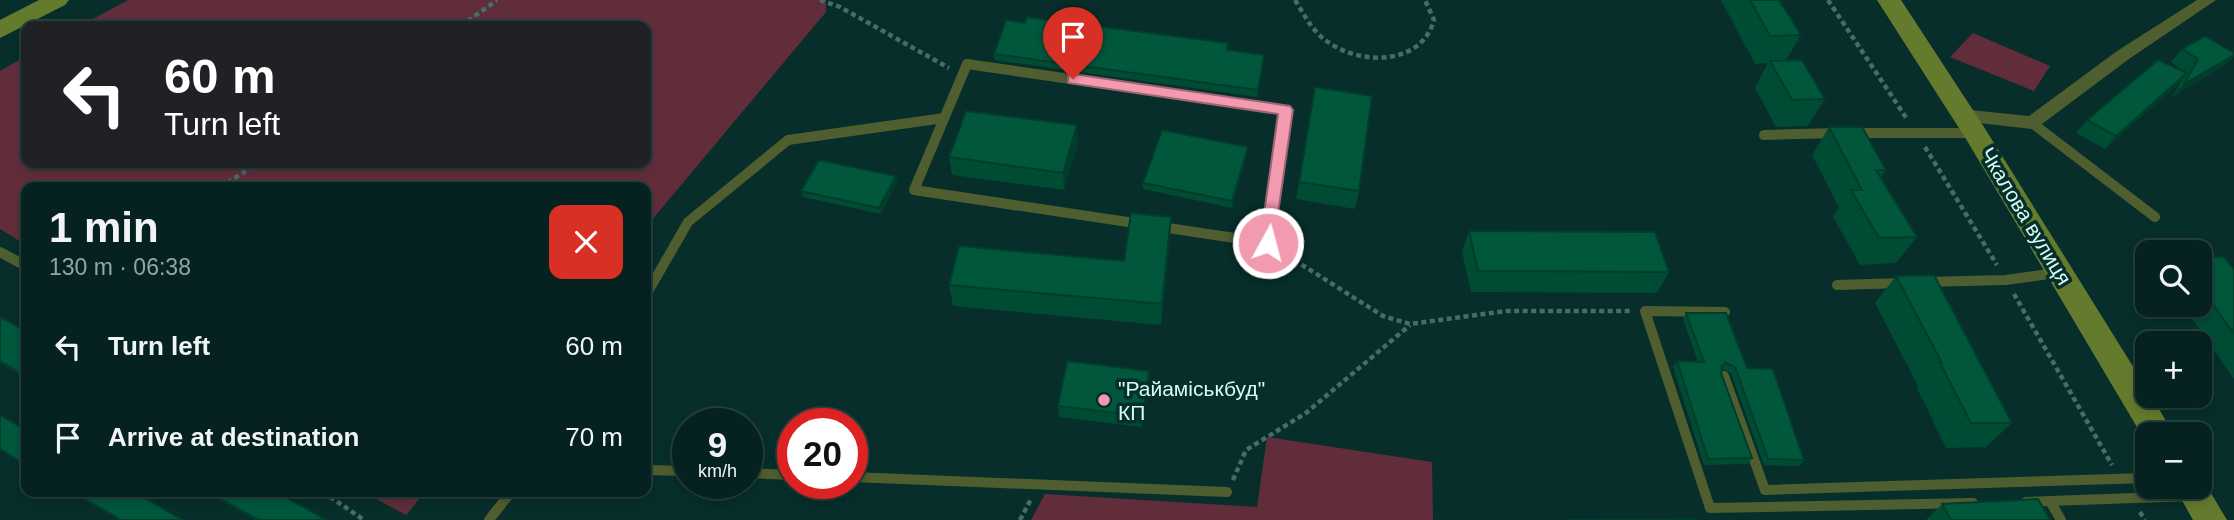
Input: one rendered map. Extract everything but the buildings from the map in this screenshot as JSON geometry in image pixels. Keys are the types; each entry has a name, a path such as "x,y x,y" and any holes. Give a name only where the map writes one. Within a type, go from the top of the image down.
{"main road":[{"path":"0,30 57,0"},
{"name":"Чкалова вулиця","path":"1889,0 2151,422"}],"street":[{"path":"1968,124 2032,123 2123,55 2208,0"}],"lane":[{"path":"967,64 1285,110 1268,243 914,190 944,118 967,64"},
{"path":"651,286 688,222 788,140 944,118"},
{"path":"2032,123 2155,217"},
{"path":"1764,135 1916,131 1968,124"},
{"path":"0,252 21,263"},
{"path":"1837,285 2006,280 2060,272"},
{"path":"1725,312 1645,312 1710,508 1988,502"},
{"path":"1724,376 1765,490 2135,478"},
{"path":"651,470 672,471"},
{"path":"868,478 1227,492"},
{"path":"489,520 507,497"},
{"path":"2014,502 2132,498 2199,501"},
{"path":"2050,501 2061,520"}],"path":[{"path":"468,21 497,0"},
{"path":"820,0 841,7 962,76"},
{"path":"1295,0 1317,33 1344,51 1382,58 1406,53 1428,39 1434,20 1424,0"},
{"path":"1828,0 1916,131 2006,280 2119,478"},
{"path":"228,182 251,168"},
{"path":"1268,243 1383,316 1410,324 1506,311 1645,312"},
{"path":"1227,492 1246,450 1307,413 1410,324"},
{"path":"330,497 364,520"},
{"path":"2132,498 2145,520"}],"shaded area":[{"path":"128,0 826,0 826,12 651,221 651,182 21,182 21,242 0,229 0,71 21,59 21,168 651,168 651,21 89,21"},
{"path":"1973,33 2050,66 2034,91 1950,57"},
{"path":"1267,437 1432,462 1433,520 1031,520 1045,494 1257,507"},
{"path":"372,497 421,497 406,515"}],"place":[{"name":"\"Райаміськбуд\" КП","path":"1104,400"}],"route":[{"path":"1073,79 1285,110 1268,243"}]}
